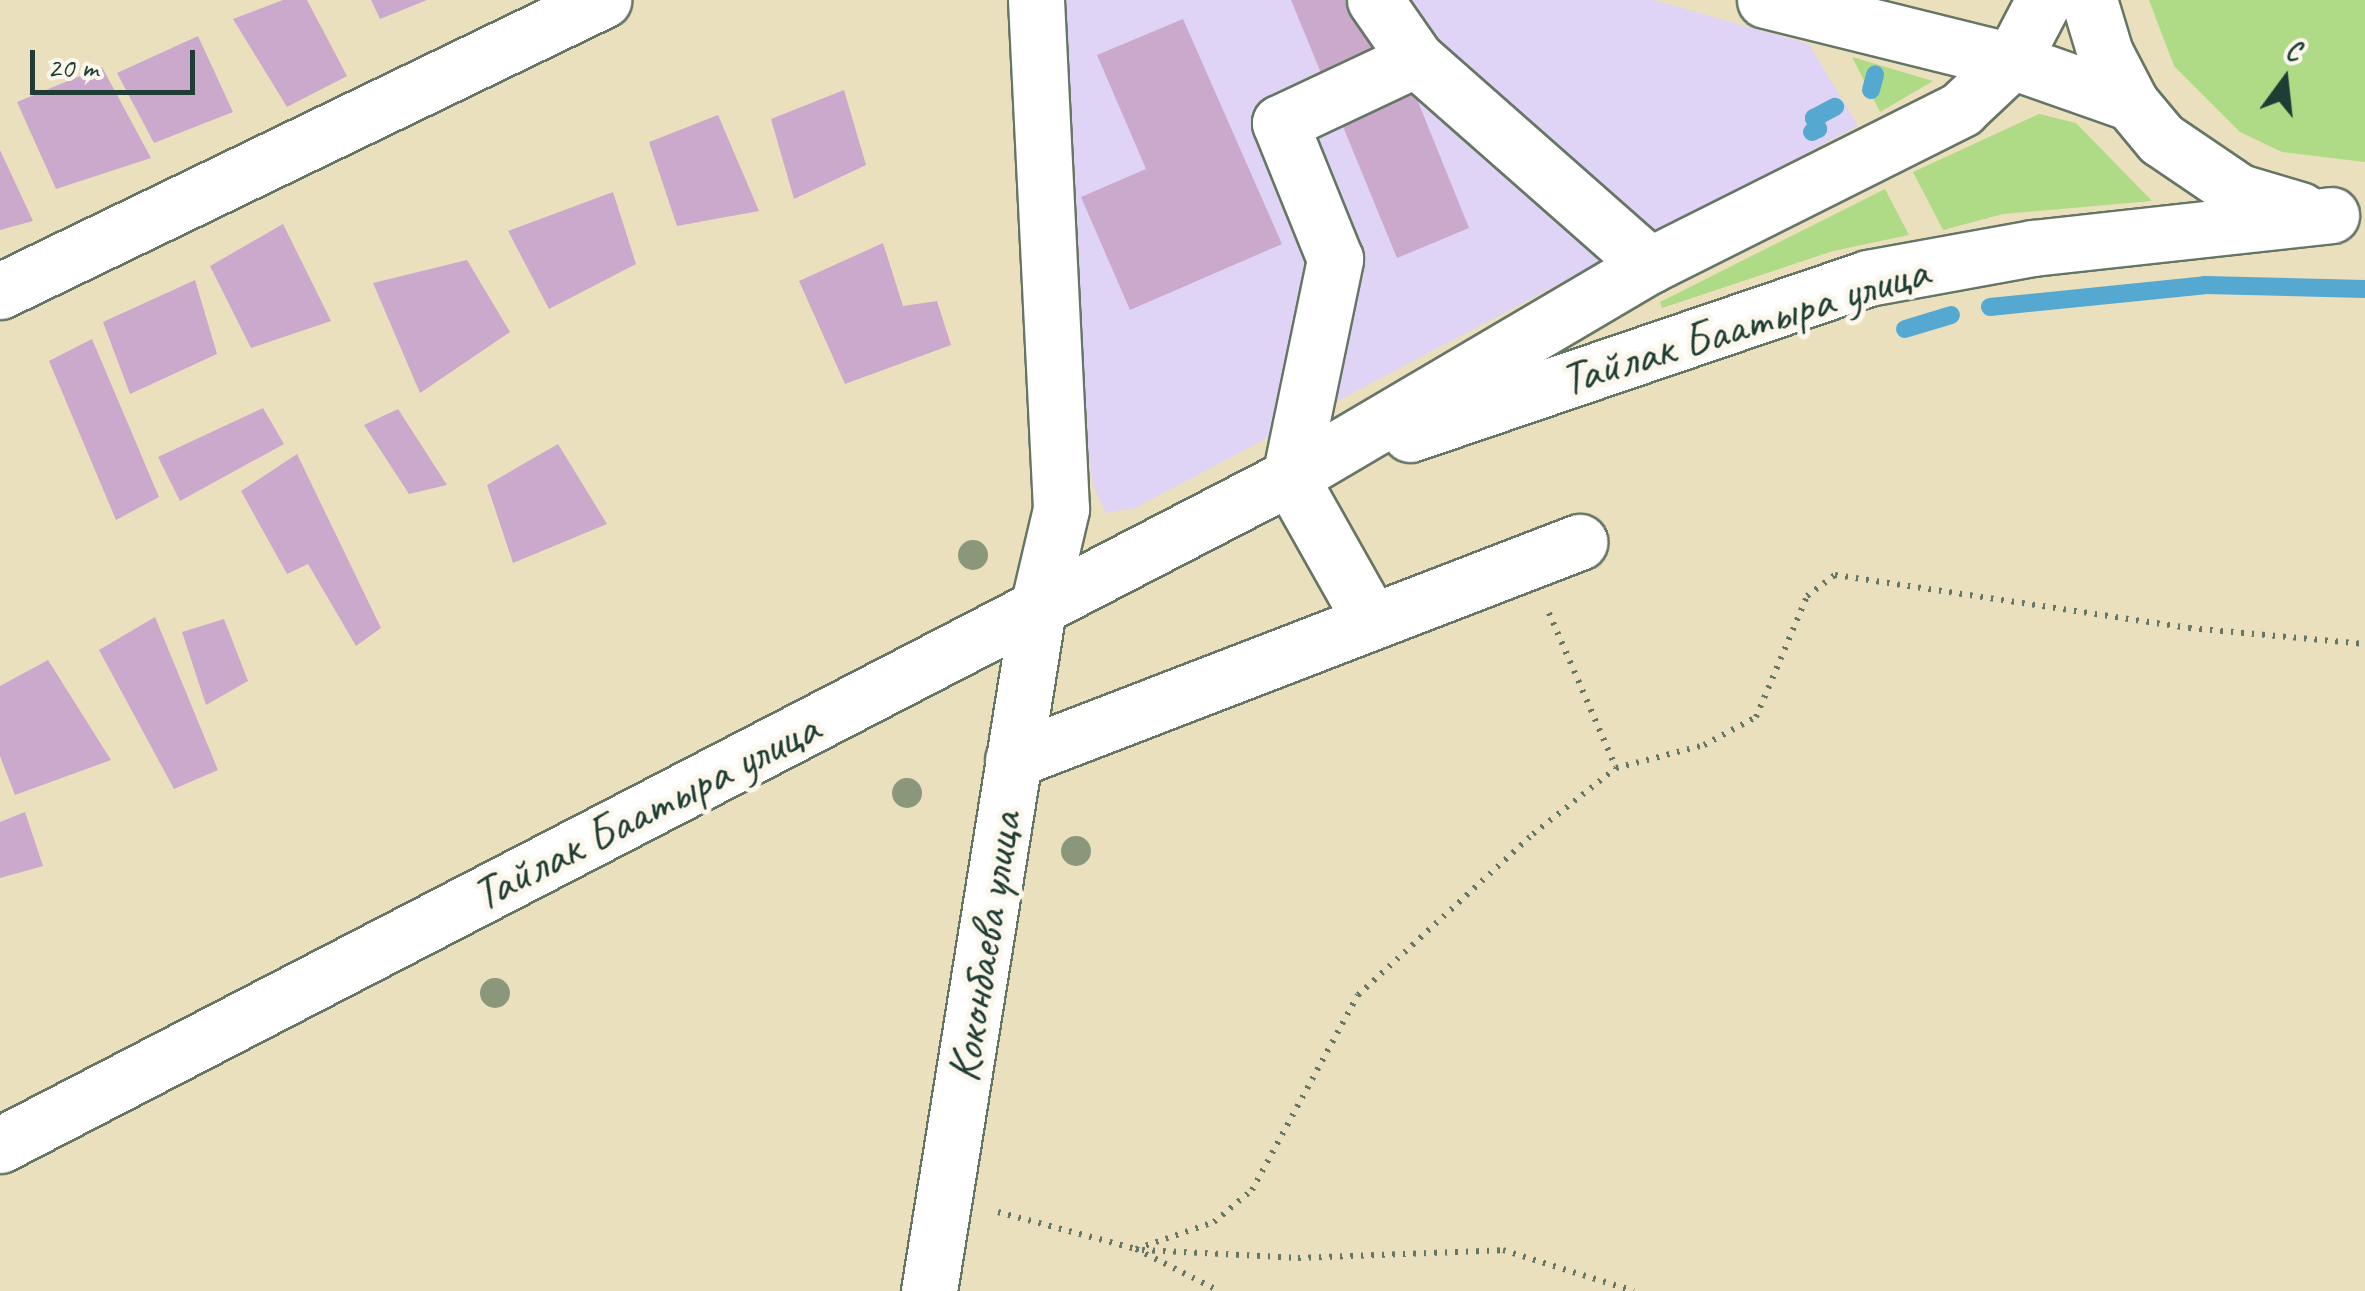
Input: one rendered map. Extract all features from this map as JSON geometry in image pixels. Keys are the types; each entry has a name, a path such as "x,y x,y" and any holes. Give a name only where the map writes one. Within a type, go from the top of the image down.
{"main road":[{"path":"0,291 602,0"},
{"path":"1375,0 1416,59 1650,264"},
{"path":"1765,0 2012,61 2131,103"},
{"name":"Тайлак Баатыра улица","path":"0,1145 1039,604 1290,478 1650,264 1961,109 2012,61 2044,0"},
{"path":"2090,0 2105,53 2131,103 2198,170 2284,208 2348,215"},
{"name":"Коконбаева улица","path":"928,1291 1039,604 1061,508 1042,2"},
{"path":"1370,619 1290,478 1335,259 1280,123 1416,59"},
{"name":"Тайлак Баатыра улица","path":"1290,478 1686,335 1868,278 2033,248 2348,215"},
{"path":"1014,760 1370,619 1579,542"}],"path":[{"path":"1527,561 1616,768"},
{"path":"1136,1250 1214,1222 1252,1190 1358,994 1409,942 1616,768 1704,746 1756,717 1807,596 1835,575 2189,628 2365,644"},
{"path":"944,1199 1136,1250 1219,1291"},
{"path":"1136,1250 1298,1258 1503,1250 1634,1291"}],"shaded area":[{"path":"1062,0 1654,0 1809,44 1858,126 1135,508 1106,513 1093,486 1071,328"}],"green space":[{"path":"2149,0 2365,0 2365,162 2282,152 2240,132 2174,66"},
{"path":"1852,57 1933,81 1880,112"},
{"path":"2039,114 2076,123 2152,201 2003,214 1943,230 1913,172"},
{"path":"1885,189 1909,235 1833,251 1662,308 1660,302"}],"building":[{"path":"283,0 307,0 347,76 287,107 233,19"},
{"path":"371,0 427,0 380,19"},
{"path":"1291,0 1377,0 1469,228 1397,258"},
{"path":"1183,19 1282,244 1130,310 1081,197 1146,169 1097,55"},
{"path":"198,36 233,112 154,143 117,73"},
{"path":"102,67 151,158 56,189 17,102"},
{"path":"844,90 866,165 794,199 771,119"},
{"path":"718,115 759,211 677,226 649,142"},
{"path":"0,150 33,221 0,230"},
{"path":"613,192 636,264 549,309 508,231"},
{"path":"283,224 331,321 251,348 210,266"},
{"path":"883,243 903,306 937,301 951,345 845,384 799,281"},
{"path":"467,260 510,332 420,393 373,283"},
{"path":"195,280 217,354 130,394 103,322"},
{"path":"92,339 159,497 116,520 49,361"},
{"path":"263,408 284,444 180,501 158,457"},
{"path":"398,409 447,485 409,494 364,425"},
{"path":"558,444 607,524 513,563 487,485"},
{"path":"297,454 381,628 356,646 308,564 287,574 241,491"},
{"path":"155,617 218,770 174,789 99,650"},
{"path":"224,619 248,681 206,705 182,632"},
{"path":"48,660 111,760 15,795 0,756 0,686"},
{"path":"25,812 43,866 0,878 0,822"}],"waterway":[{"path":"1871,90 1875,75"},
{"path":"1812,132 1818,129 1814,118 1835,107"},
{"path":"1990,307 2205,285 2365,289"},
{"path":"1905,329 1951,315"}]}
